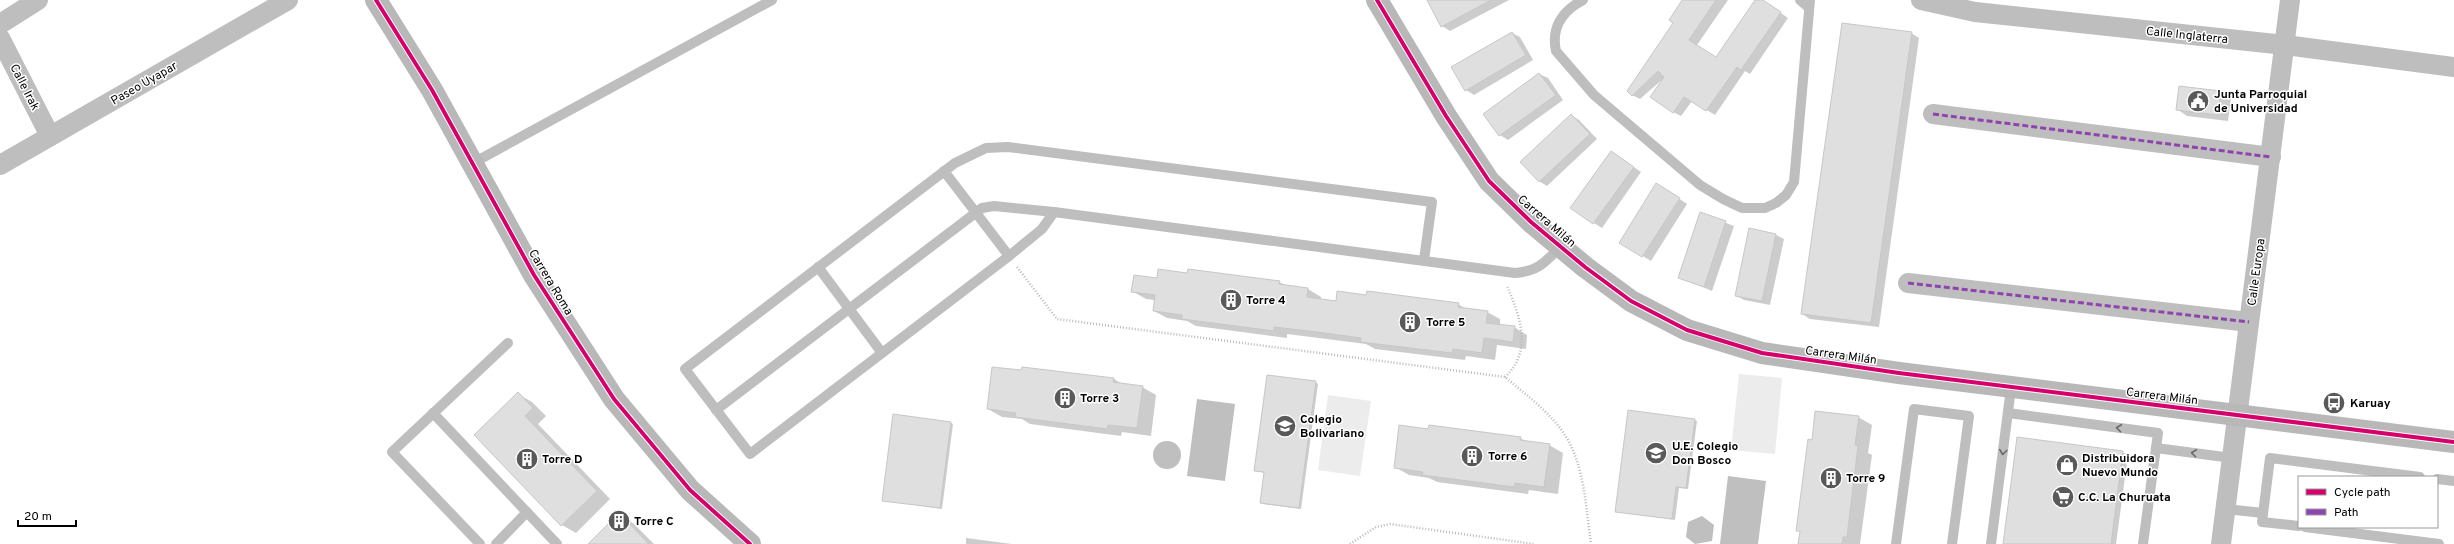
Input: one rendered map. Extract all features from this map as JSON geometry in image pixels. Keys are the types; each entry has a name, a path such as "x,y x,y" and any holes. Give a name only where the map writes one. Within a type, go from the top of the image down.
{"street":[{"path":"0,24 38,0"},
{"name":"Paseo Uyapar","path":"0,164 288,0"},
{"name":"Carrera Roma","path":"376,0 432,90 534,275 614,399 690,490 750,544"},
{"name":"Carrera Milán","path":"1378,0 1446,116 1489,181 1531,222 1631,300 1687,330 1762,353 2011,388 2454,442"},
{"name":"Calle Inglaterra","path":"1921,0 1975,12 2285,45 2454,67"},
{"name":"Calle Europa","path":"2222,544 2290,0"},
{"name":"Calle Irak","path":"0,38 50,136"},
{"path":"1933,114 2271,157"},
{"path":"1908,283 2249,322"}],"lane":[{"path":"472,163 772,0"},
{"path":"1583,0 1568,10 1559,21 1555,33 1556,51 1594,95 1700,185 1742,208 1765,208 1776,203 1786,195 1794,182 1806,2"},
{"path":"1054,212 1042,229 1009,256 750,454 685,369 944,171 976,152 996,146 1432,202 1424,260"},
{"path":"944,171 1009,256"},
{"path":"716,410 982,208 994,206 1054,212 1515,273 1533,271 1561,246"},
{"path":"818,267 882,353"},
{"path":"480,544 392,452 508,343"},
{"path":"1991,544 2011,388"},
{"path":"1896,544 1914,409 1969,416 1952,544"},
{"path":"433,413 557,544"},
{"path":"2008,413 2158,433 2143,544"},
{"path":"2156,448 2232,458"},
{"path":"2298,526 2262,522 2270,458 2412,476"},
{"path":"2438,479 2454,481"},
{"path":"2226,509 2263,513"},
{"path":"496,544 527,512"},
{"path":"2313,528 2440,544"}],"path":[{"path":"1009,256 1057,319 1505,377 1545,412 1567,439 1581,480 1591,544"},
{"path":"1502,272 1521,324 1519,359 1514,369 1505,377"},
{"path":"1350,544 1376,527 1390,524 1534,544"}],"shaded area":[{"path":"1739,374 1782,378 1775,454 1731,450"},
{"path":"1328,395 1371,401 1360,476 1318,470"},
{"path":"1197,399 1235,404 1225,481 1187,476"},
{"path":"1167,441 1177,445 1181,455 1177,465 1167,469 1157,465 1153,455 1157,445"},
{"path":"1728,476 1766,481 1758,544 1720,544"},
{"path":"1702,516 1714,525 1712,541 1695,544 1686,537 1688,522"}],"building":[{"path":"1427,0 1491,0 1441,27"},
{"path":"1682,0 1716,0 1689,40 1716,57 1755,0 1763,0 1781,12 1741,70 1737,67 1706,111 1684,97 1673,113 1650,97 1664,77 1658,71 1632,96 1627,91 1673,23 1669,20"},
{"path":"1842,23 1912,32 1871,323 1801,314"},
{"path":"1512,32 1526,55 1465,91 1451,67"},
{"path":"1539,73 1556,95 1499,136 1483,114"},
{"name":"Junta Parroquial de Universidad","path":"2179,86 2221,91 2218,115 2176,110"},
{"path":"1571,114 1590,134 1539,182 1520,162"},
{"path":"1611,151 1634,167 1593,224 1570,208"},
{"path":"1656,183 1680,198 1642,257 1619,243"},
{"path":"1700,212 1726,221 1704,287 1678,278"},
{"path":"1749,228 1776,234 1762,301 1735,296"},
{"path":"1158,269 1187,273 1188,269 1280,281 1279,284 1308,288 1307,297 1336,301 1337,291 1366,295 1367,291 1459,303 1458,307 1488,311 1486,323 1515,326 1513,342 1484,338 1482,353 1453,349 1452,353 1360,342 1361,338 1317,332 1274,327 1274,331 1182,319 1182,315 1153,311 1155,295 1131,292 1134,275 1157,278"},
{"name":"Torre 3","path":"992,367 1021,370 1022,367 1114,378 1113,382 1143,386 1137,428 1108,425 1107,429 1015,417 1016,413 987,409"},
{"name":"Colegio Bolivariano","path":"1267,375 1316,381 1299,508 1260,503 1264,472 1254,471"},
{"name":"Torre D","path":"518,392 533,408 525,416 597,491 561,526 474,435"},
{"name":"U.E. Colegio Don Bosco","path":"1628,410 1695,419 1686,488 1676,487 1672,519 1615,512"},
{"name":"Torre 9","path":"1815,411 1859,416 1855,445 1858,446 1847,537 1843,537 1842,544 1798,544 1800,531 1796,531 1808,439 1812,440"},
{"path":"893,414 951,422 940,508 882,501"},
{"name":"Torre 6","path":"1399,425 1428,429 1429,425 1521,437 1520,440 1550,444 1544,487 1515,483 1514,487 1422,475 1423,472 1394,468"},
{"name":"C.C. La Churuata","path":"2017,437 2123,451 2111,544 2003,544"},
{"name":"Torre C","path":"619,513 649,544 588,544"}],"marked path":[{"path":"1933,114 2271,157"},
{"path":"1908,283 2249,322"}],"cycle path":[{"path":"376,0 432,90 534,275 614,399 690,490 750,544"},
{"path":"1377,0 1446,116 1489,181 1531,222 1585,267 1631,301 1687,330 1762,353 1899,373 2454,442"}],"place":[{"name":"Junta Parroquial de Universidad","path":"2198,101"},
{"name":"Torre 4","path":"1231,300"},
{"name":"Torre 5","path":"1410,322"},
{"name":"Torre 3","path":"1065,398"},
{"name":"Karuay","path":"2334,403"},
{"name":"Colegio Bolivariano","path":"1285,426"},
{"name":"U.E. Colegio Don Bosco","path":"1656,453"},
{"name":"Torre 6","path":"1472,456"},
{"name":"Torre D","path":"527,459"},
{"name":"Distribuidora Nuevo Mundo","path":"2067,465"},
{"name":"Torre 9","path":"1831,478"},
{"name":"C.C. La Churuata","path":"2063,497"},
{"name":"Torre C","path":"619,521"}]}
